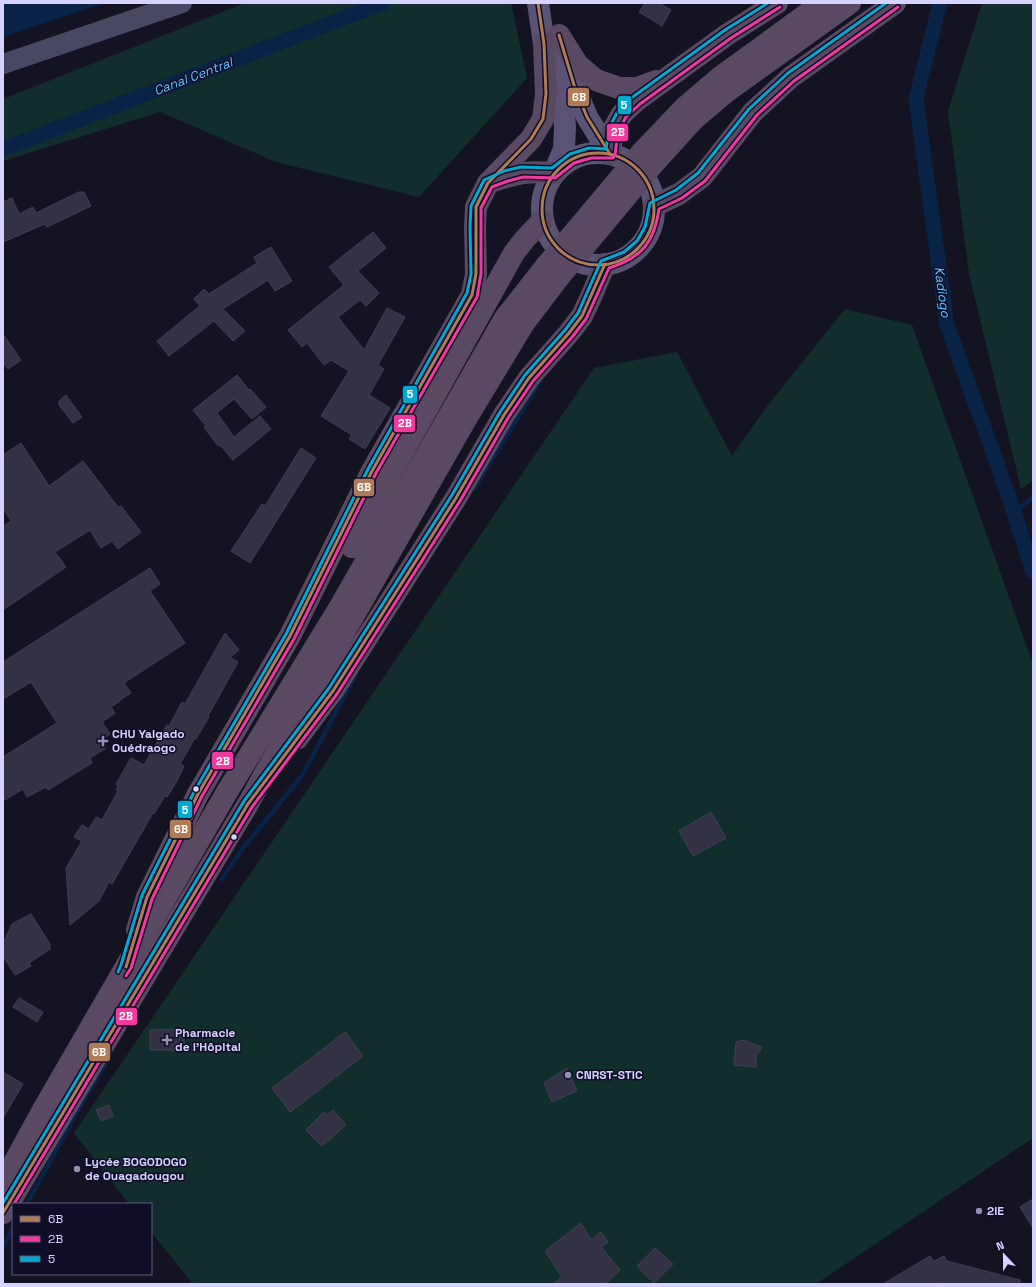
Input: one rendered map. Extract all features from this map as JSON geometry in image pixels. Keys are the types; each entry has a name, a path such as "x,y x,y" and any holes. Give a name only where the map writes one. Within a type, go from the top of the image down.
{"highway":[{"path":"610,154 613,130 622,114 637,100 728,34 777,3"},
{"path":"3,1182 44,1108 227,792 341,605 505,318 553,272 648,157 685,107 719,78 822,3"},
{"path":"648,157 726,92 850,3"},
{"path":"654,206 679,194 702,177 753,112 791,77 895,3"},
{"path":"551,39 596,80 619,88 637,88 651,83 686,65"},
{"path":"126,967 147,897 198,794 290,636 372,471 472,295 476,274 474,227 476,207 488,183 531,138 543,119 551,39"},
{"path":"488,183 522,172 554,173"},
{"path":"227,792 364,522 514,253 542,221"},
{"path":"248,804 333,691 456,498 504,415 529,378 582,316 605,264"},
{"path":"3,1213 248,804 466,419 553,272"}],"main road":[{"path":"538,3 551,39 574,85 587,117 610,154"},
{"path":"549,3 551,39 564,113 565,128 564,149 554,173 546,186 541,203 542,221 548,236 558,250 572,259 588,264 605,264 621,260 635,251 646,238 652,222 654,206 651,191 645,178 635,167 623,159 610,154 590,153 572,159 554,173"}],"street":[{"path":"3,64 182,3"}],"green space":[{"path":"245,3 511,3 527,78 419,197 276,162 160,112 3,161 3,99"},
{"path":"982,3 1033,3 1033,480 1021,489 969,274 948,111"},
{"path":"845,309 912,325 1033,664 1033,1138 816,1284 193,1284 152,1233 152,1203 128,1203 74,1133 594,368 677,352 732,456 765,409"}],"water":[{"path":"3,3 105,3 3,37"}],"building":[{"path":"645,3 659,3 671,10 662,26 639,12"},
{"path":"79,192 84,192 91,206 47,227 45,224 3,242 3,202 12,198 19,214 33,207 36,213"},
{"path":"373,232 386,248 358,271 379,293 366,306 360,300 338,317 364,350 387,308 405,317 378,365 384,369 369,395 390,408 365,449 349,439 352,435 321,416 349,371 331,360 324,365 307,343 302,347 288,330 344,285 329,267"},
{"path":"271,247 292,281 275,291 268,280 223,309 245,331 233,341 214,321 169,356 157,341 200,306 194,299 204,289 209,294 257,263 254,257"},
{"path":"3,334 21,360 8,369 3,363"},
{"path":"237,375 266,407 252,419 234,399 217,413 234,437 260,416 271,429 233,460 220,445 218,446 204,427 206,426 193,410"},
{"path":"66,395 82,417 73,423 59,405 59,401"},
{"path":"21,443 49,486 83,461 118,507 121,506 141,532 118,549 112,541 101,548 90,530 55,552 66,567 3,610 3,526 11,521 3,508 3,455"},
{"path":"301,448 316,458 250,563 231,551 262,504 265,506"},
{"path":"150,568 160,584 150,591 185,643 124,683 131,693 111,707 115,713 102,722 110,734 101,740 106,748 90,758 92,763 48,790 46,787 27,797 23,789 3,801 3,757 57,723 31,682 3,699 3,662"},
{"path":"225,633 239,650 230,657 238,662 208,716 209,717 180,764 184,766 177,781 167,797 165,796 154,814 153,813 112,884 109,882 99,901 70,925 66,868 82,841 74,837 82,825 89,829 96,817 102,820 118,791 116,790 118,785 116,784 131,758 144,765 167,725 169,726 182,702 185,704"},
{"path":"711,812 726,838 693,856 679,831"},
{"path":"31,914 50,944 50,949 29,963 31,966 15,975 3,956 3,944 12,924"},
{"path":"19,998 43,1012 37,1022 13,1007"},
{"name":"Pharmacie de l'Hôpital","path":"184,1029 184,1050 150,1050 150,1030"},
{"path":"345,1032 363,1056 290,1112 272,1088"},
{"path":"742,1040 762,1047 756,1056 756,1067 734,1065 736,1042"},
{"path":"567,1068 577,1091 552,1102 544,1083"},
{"path":"3,1072 23,1084 3,1118"},
{"path":"109,1105 113,1116 101,1121 96,1110"},
{"path":"333,1110 346,1125 322,1146 306,1130 324,1112 327,1115"},
{"path":"1033,1199 1033,1228 1020,1207"},
{"path":"581,1223 591,1240 601,1232 608,1242 601,1247 620,1270 605,1284 553,1284 562,1277 545,1251"},
{"path":"655,1248 673,1264 654,1283 637,1266"},
{"path":"930,1256 934,1261 944,1256 947,1261 1020,1280 1020,1284 945,1284 937,1282 934,1284 883,1284"}],"waterway":[{"name":"Canal Central","path":"3,149 383,3"},
{"name":"Kadiogo","path":"940,3 916,99 947,325 1009,497 1033,572"},
{"path":"474,489 541,380"},
{"path":"1014,512 1033,497"},
{"path":"222,879 244,847 303,774 355,676"},
{"path":"28,1203 82,1103 106,1063"},
{"path":"3,1246 12,1231"}],"transit line":[{"name":"6B","path":"126,967 147,897 198,794 290,636 372,471 472,295 476,274 476,207 488,183 531,139 543,119 546,94 544,44 538,3"},
{"name":"5","path":"118,972 142,895 194,792 286,634 368,469 467,293 471,274 471,206 484,180 504,171 521,167 552,168 570,154 589,148 606,149 609,128 618,111 634,96 725,30 768,3"},
{"name":"5","path":"3,1203 244,801 329,688 452,495 500,412 525,375 578,313 601,261 624,252 637,241 645,227 650,203 676,190 698,173 749,109 788,73 886,3"},
{"name":"2B","path":"126,976 131,968 152,899 202,796 294,639 376,473 477,297 481,274 481,208 492,187 523,177 555,178 574,163 591,158 613,158 615,155 618,132 626,117 640,104 731,38 780,7"},
{"name":"2B","path":"15,1203 252,807 337,694 460,501 508,418 533,381 586,319 609,268 630,259 644,248 654,231 659,209 682,198 705,181 757,115 794,81 898,7"},
{"name":"6B","path":"559,35 574,85 587,117 610,154"},
{"name":"6B","path":"598,153 619,157 637,170 650,188 654,209 650,230 637,248 619,261 598,265 577,261 559,248 546,230 542,209 546,188 559,170 577,157 598,153"},
{"name":"6B","path":"3,1213 248,804 333,691 456,498 504,415 529,378 582,316 605,264"}],"place":[{"name":"CHU Yalgado Ouédraogo","path":"103,741"},
{"name":"Pharmacie de l'Hôpital","path":"167,1040"},
{"name":"CNRST-STIC","path":"568,1075"},
{"name":"Lycée BOGODOGO de Ouagadougou","path":"77,1169"},
{"name":"2iE","path":"979,1211"}]}
